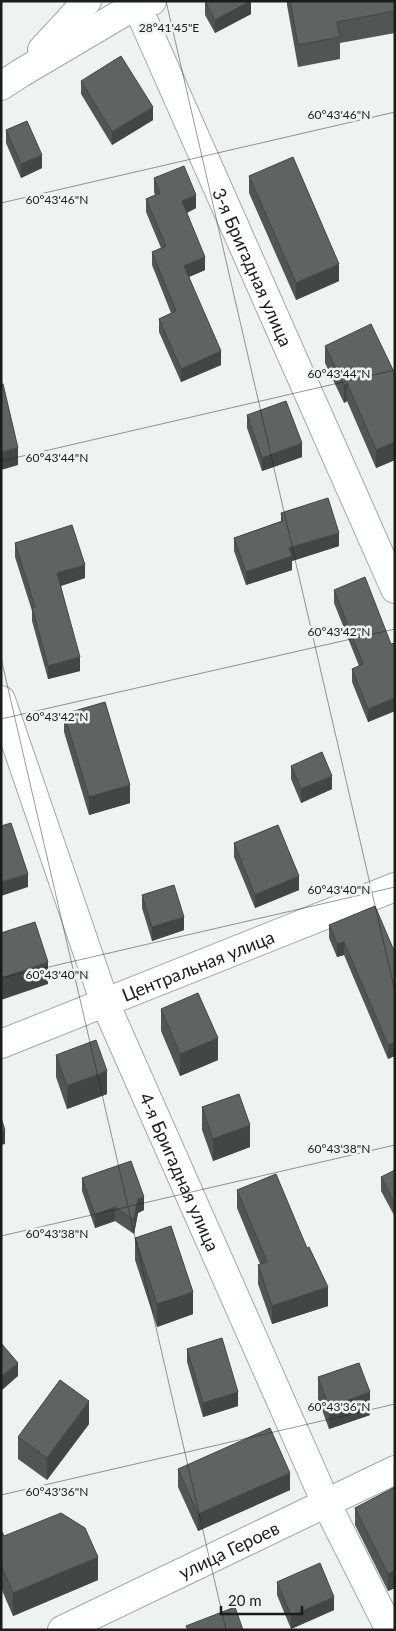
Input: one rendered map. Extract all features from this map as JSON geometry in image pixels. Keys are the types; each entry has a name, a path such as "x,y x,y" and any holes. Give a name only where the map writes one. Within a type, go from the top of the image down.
{"street":[{"path":"11,79 86,1 141,2"},
{"path":"11,79 141,2"},
{"name":"3-я Бригадная улица","path":"141,2 395,588"},
{"name":"4-я Бригадная улица","path":"1,700 105,1003 326,1503 390,1630"},
{"name":"Центральная улица","path":"1,1044 395,887"},
{"name":"улица Героев","path":"62,1630 395,1470"}],"building":[{"path":"205,1 250,1 215,20"},
{"path":"290,1 395,1 395,11 337,22 340,37 298,45"},
{"path":"121,56 153,107 112,132 81,81"},
{"path":"27,121 42,155 21,164 6,130"},
{"path":"293,157 339,264 296,283 249,176"},
{"path":"184,166 196,195 182,201 205,257 184,266 221,351 181,369 159,319 176,311 152,252 166,246 146,199 160,193 154,178"},
{"path":"371,324 395,374 395,442 376,450 347,383 344,385 325,346"},
{"path":"1,384 3,384 18,448 1,452"},
{"path":"286,401 302,443 262,458 247,415"},
{"path":"328,498 339,533 289,548 292,556 246,572 234,538 283,521 281,513"},
{"path":"72,525 85,565 57,573 80,657 48,666 32,607 35,607 15,543"},
{"path":"365,577 391,644 395,643 395,698 368,709 352,669 363,664 334,590"},
{"path":"105,702 130,785 89,797 64,714"},
{"path":"322,752 332,776 301,789 291,766"},
{"path":"11,823 28,874 1,882 1,826"},
{"path":"278,825 299,876 255,895 234,843"},
{"path":"174,885 184,917 152,927 142,895"},
{"path":"375,906 395,953 395,1042 388,1045 344,942 337,944 329,925"},
{"path":"35,922 48,962 1,978 1,933"},
{"path":"198,993 218,1038 180,1054 161,1009"},
{"path":"96,1040 107,1071 67,1086 56,1055"},
{"path":"239,1094 250,1125 213,1139 202,1107"},
{"path":"1,1118 5,1130 1,1132"},
{"path":"131,1161 144,1197 138,1199 134,1220 115,1207 95,1215 82,1178"},
{"path":"395,1170 395,1204 381,1177"},
{"path":"276,1174 307,1248 309,1247 328,1287 272,1306 258,1265 267,1262 237,1190"},
{"path":"171,1226 193,1292 157,1304 135,1238"},
{"path":"222,1338 238,1392 203,1403 187,1349"},
{"path":"1,1343 18,1363 1,1377"},
{"path":"359,1363 370,1392 329,1407 318,1377"},
{"path":"60,1380 89,1401 47,1458 18,1437"},
{"path":"270,1428 290,1473 198,1514 178,1469"},
{"path":"395,1487 395,1570 388,1574 355,1508"},
{"path":"61,1513 85,1528 98,1557 13,1593 1,1565 1,1530 4,1536"},
{"path":"320,1563 334,1597 291,1616 277,1582"},
{"path":"235,1607 243,1630 188,1630 186,1626"}]}
